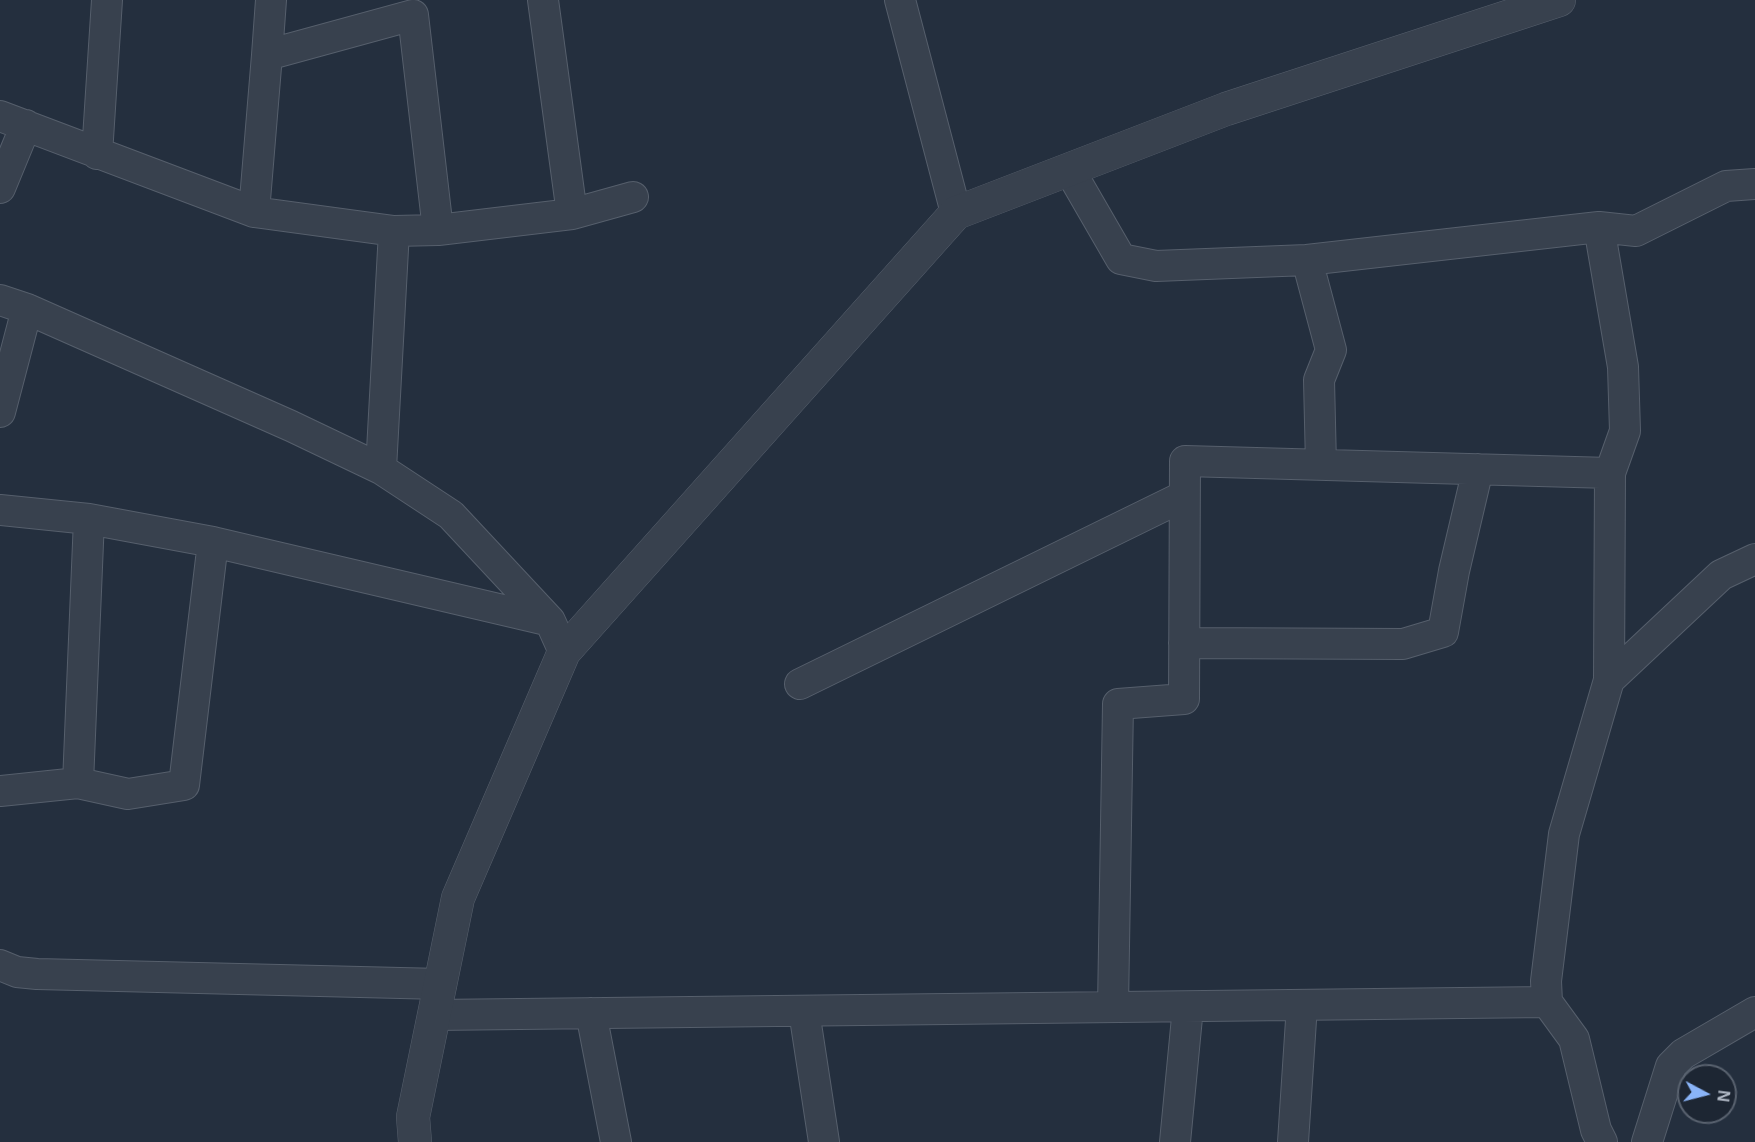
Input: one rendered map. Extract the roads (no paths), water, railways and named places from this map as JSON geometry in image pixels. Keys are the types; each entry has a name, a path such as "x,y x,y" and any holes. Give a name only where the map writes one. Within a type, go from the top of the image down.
{"street":[{"path":"97,153 107,0"},
{"path":"254,212 272,0"},
{"path":"543,0 572,214"},
{"path":"900,0 956,213"},
{"path":"415,1142 412,1117 459,898 564,652 956,213 1226,109 1559,0"},
{"path":"267,55 413,15 438,230"},
{"path":"0,188 13,121 254,212 394,231 438,230 572,214 633,197"},
{"path":"1069,169 1120,259 1156,266 1307,260 1599,227 1636,231 1726,186 1755,184"},
{"path":"1599,227 1623,367 1625,431 1610,473 1609,680 1564,834 1546,981 1547,1002 1574,1039 1596,1130 1602,1142"},
{"path":"381,469 394,231"},
{"path":"1307,260 1331,350 1319,380 1321,465"},
{"path":"0,412 14,305 291,426 381,469 451,515 550,621 564,652"},
{"path":"1113,1007 1118,704 1184,699 1185,461 1610,473"},
{"path":"1184,643 1403,644 1443,632 1454,571 1478,470"},
{"path":"800,684 1184,496"},
{"path":"0,510 89,519 213,542 550,621"},
{"path":"78,783 89,519"},
{"path":"0,791 78,783 128,794 184,785 213,542"},
{"path":"1609,680 1720,575 1755,559"},
{"path":"1720,575 1755,586"},
{"path":"0,966 17,972 37,974 438,999 591,1013 1547,1002"},
{"path":"1293,1142 1302,1005"},
{"path":"1175,1142 1188,1007"},
{"path":"804,1011 824,1142"},
{"path":"591,1013 616,1142"},
{"path":"1647,1142 1671,1066 1683,1054 1751,1017"}]}
